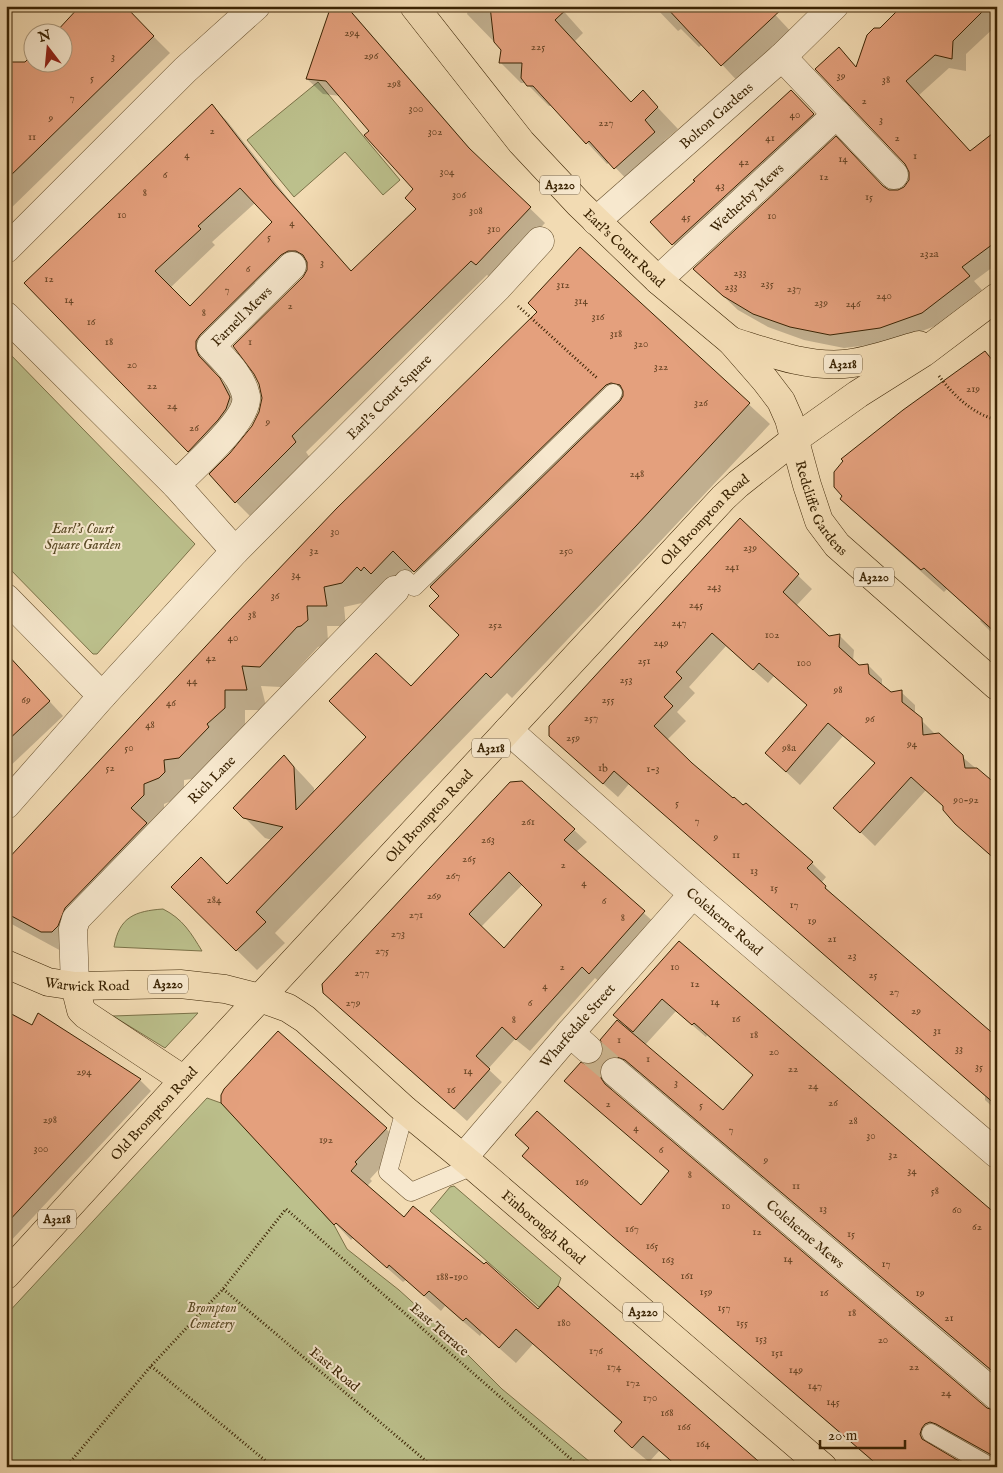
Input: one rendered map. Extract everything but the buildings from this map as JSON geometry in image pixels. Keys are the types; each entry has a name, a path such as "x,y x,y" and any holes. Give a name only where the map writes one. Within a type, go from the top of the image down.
{"main road":[{"name":"Earl's Court Road","path":"414,6 521,142 596,221 658,280 731,340 781,401 795,439"},
{"name":"Old Brompton Road","path":"6,1275 723,498 795,439 858,394 923,353 997,297"},
{"name":"A3218","path":"731,340 778,355 812,363 844,364 883,356 919,345 954,331"},
{"name":"Redcliffe Gardens","path":"795,439 807,486 819,521 837,545 997,686"},
{"name":"Warwick Road","path":"6,964 48,982 75,986 180,984 225,989 260,998"},
{"path":"75,986 81,1010 86,1015 184,1080"},
{"name":"Finborough Road","path":"260,998 288,1008 305,1019 405,1110 823,1467"}],"street":[{"path":"6,249 185,70 256,6"},
{"name":"Bolton Gardens","path":"596,221 782,57 823,10"},
{"path":"782,57 894,175"},
{"name":"Wetherby Mews","path":"658,280 837,114"},
{"name":"Earl's Court Square","path":"6,805 102,696 235,551 498,287 540,241"},
{"name":"Farnell Mews","path":"176,485 236,424 244,411 247,398 243,386 211,346 292,266"},
{"path":"6,316 176,485 235,551"},
{"name":"Rich Lane","path":"75,986 73,929 76,919 395,590"},
{"path":"6,598 102,696"},
{"name":"Coleherne Road","path":"508,730 693,894 997,1154"},
{"name":"Wharfedale Street","path":"468,1162 579,1041 693,894"},
{"name":"Coleherne Mews","path":"615,1072 997,1396"}],"lane":[{"path":"395,590 405,579 414,587 613,393"},
{"path":"405,1110 388,1172 411,1192 468,1162"},
{"path":"931,1434 991,1467"}],"path":[{"path":"498,287 613,393"},
{"path":"923,353 957,398 985,417 997,420"},
{"name":"East Terrace","path":"223,1289 286,1209 580,1467"},
{"path":"66,1467 151,1366 223,1289"},
{"name":"East Road","path":"223,1289 433,1467"},
{"path":"151,1366 273,1467"}],"green space":[{"path":"318,82 400,180 383,195 345,152 294,197 247,140"},
{"name":"Earl's Court Square Garden","path":"6,350 195,544 97,654 93,654 6,565"},
{"path":"163,909 181,922 202,951 114,947 120,929 130,917 144,912"},
{"path":"198,1013 165,1048 113,1016"},
{"name":"Brompton Cemetery","path":"207,1098 221,1103 237,1119 334,1225 347,1249 399,1290 441,1328 502,1389 596,1467 6,1467 6,1315"},
{"path":"454,1186 561,1278 558,1286 539,1307 430,1211 450,1187"}],"tunnel":[{"path":"588,1049 615,1072"}]}
